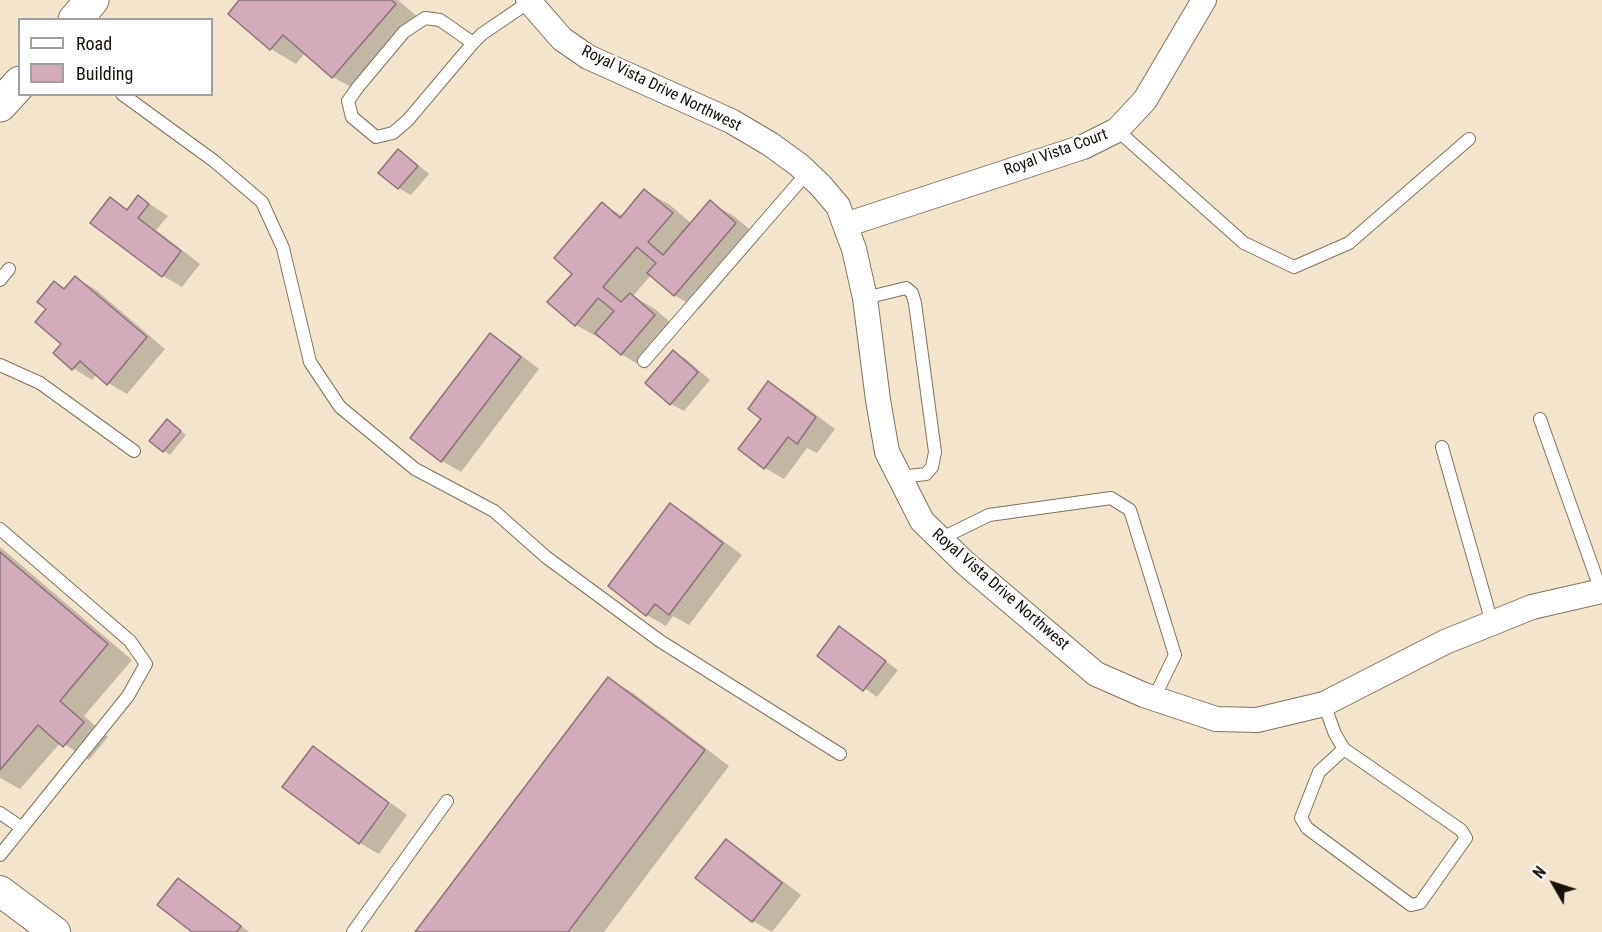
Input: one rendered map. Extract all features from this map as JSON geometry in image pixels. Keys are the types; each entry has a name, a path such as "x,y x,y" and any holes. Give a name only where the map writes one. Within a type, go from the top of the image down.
{"main road":[{"path":"77,18 92,0"},
{"path":"0,105 18,85"}],"street":[{"name":"Royal Vista Court","path":"845,225 1083,147 1117,130 1145,100 1204,0"},
{"name":"Royal Vista Drive Northwest","path":"529,1 562,39 588,57 731,121 770,144 807,173 838,206 854,249 865,298 887,452 922,521 965,563 1096,674 1154,698 1216,719 1257,720 1324,704 1444,642 1532,607 1602,591"},
{"path":"0,891 55,932"}],"lane":[{"path":"473,43 440,20 425,18 404,32 353,94 348,101 352,117 376,137 393,133 408,120 482,34 529,1"},
{"path":"125,96 214,161 262,202 283,248 310,362 340,407 415,469 494,511 546,557 660,641 840,754"},
{"path":"1117,130 1244,243 1294,267 1349,243 1469,139"},
{"path":"644,361 807,173"},
{"path":"0,280 9,269"},
{"path":"865,298 906,288 912,293 915,303 935,452 932,467 926,474 900,477"},
{"path":"0,365 40,383 134,451"},
{"path":"1540,419 1602,591"},
{"path":"1442,447 1492,623"},
{"path":"940,539 989,515 1111,498 1130,510 1175,656 1154,698"},
{"path":"0,529 130,640 146,664 128,696 0,855"},
{"path":"1324,704 1335,734 1344,749 1461,830 1466,838 1420,903 1410,904 1307,828 1301,818 1318,772 1344,749"},
{"path":"353,932 447,801"},
{"path":"0,813 22,828"}],"building":[{"path":"239,0 391,0 396,4 332,78 283,35 270,50 228,14"},
{"path":"398,149 418,166 398,189 378,173"},
{"path":"644,189 673,213 648,242 663,255 710,200 736,223 674,296 647,273 656,263 637,247 603,287 621,302 630,293 655,315 621,355 595,333 614,311 598,298 575,326 547,302 572,274 554,258 602,202 620,218"},
{"path":"138,195 149,204 138,218 181,251 162,277 90,223 110,197 127,210"},
{"path":"75,276 147,337 107,385 80,361 72,370 53,353 61,344 35,322 46,309 37,302 54,281 64,289"},
{"path":"490,333 521,357 441,462 410,438"},
{"path":"673,350 698,372 670,405 645,383"},
{"path":"768,381 816,417 797,444 788,437 764,469 738,449 761,419 748,409"},
{"path":"167,419 181,431 163,452 149,441"},
{"path":"670,503 723,543 669,615 655,604 646,616 608,586"},
{"path":"0,552 108,644 60,701 84,722 63,747 38,725 0,770"},
{"path":"839,626 886,661 863,691 817,656"},
{"path":"608,677 705,750 568,932 415,932"},
{"path":"313,746 389,803 359,844 282,787"},
{"path":"726,839 782,883 752,922 695,878"},
{"path":"178,878 241,926 237,932 192,932 157,905"}]}
